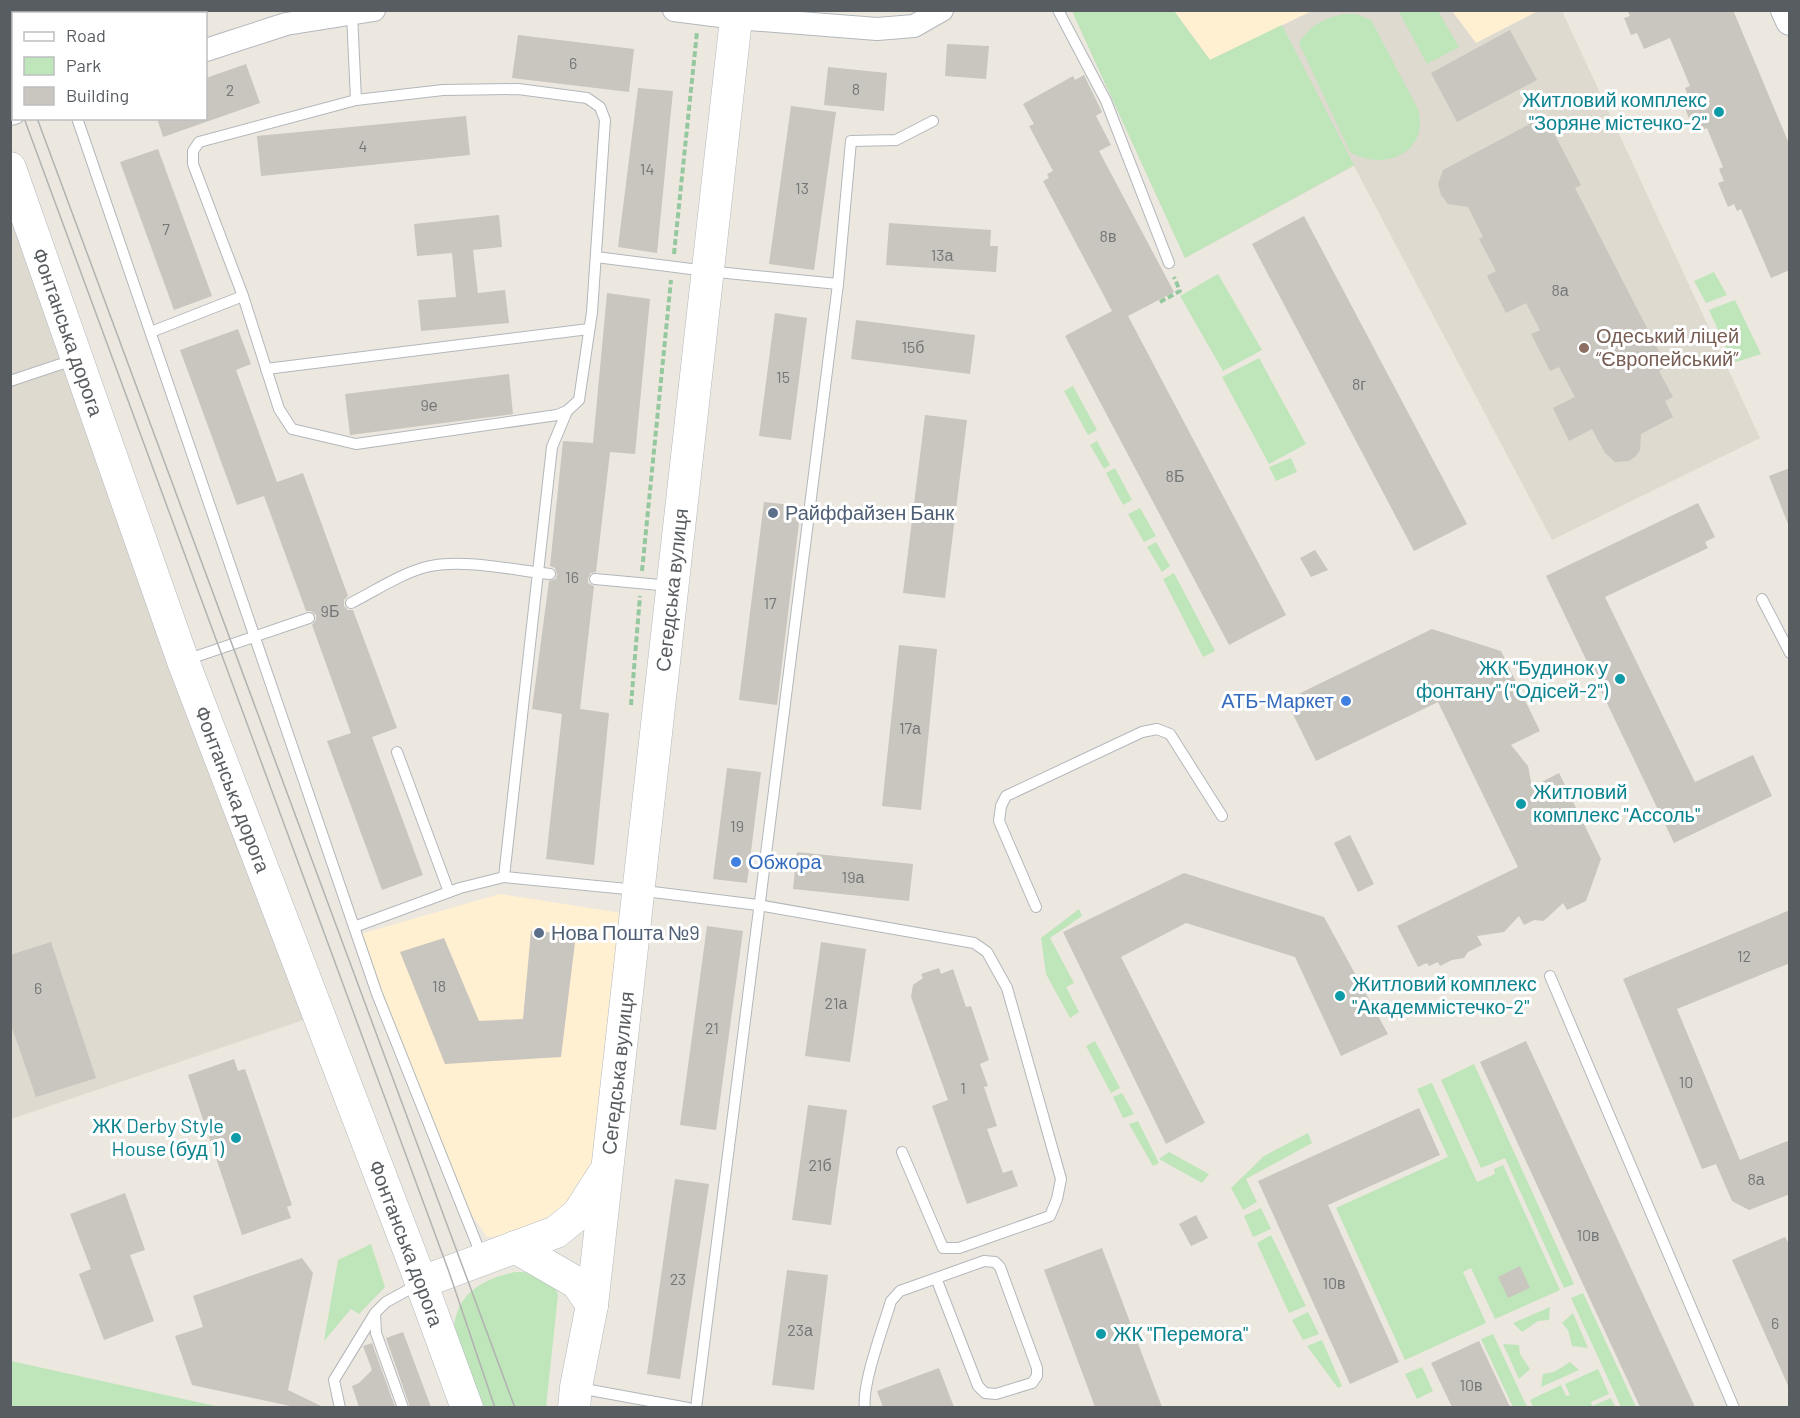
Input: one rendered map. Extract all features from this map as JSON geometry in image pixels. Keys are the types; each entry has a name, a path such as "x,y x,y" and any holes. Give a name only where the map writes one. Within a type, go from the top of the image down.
{"main road":[{"name":"Сегедська вулиця","path":"575,1397 592,1305 736,14"},
{"name":"Фонтанська дорога","path":"10,168 183,661 422,1282 467,1407"},
{"name":"Сегедська вулиця","path":"422,1282 556,1232 578,1214 606,1169"},
{"path":"515,1247 577,1283 592,1305"}],"street":[{"path":"674,10 877,29 914,26 942,10"},
{"path":"1785,10 1790,21"},
{"path":"207,50 286,24 363,12"}],"lane":[{"path":"1058,10 1106,100 1168,263"},
{"path":"356,100 363,12"},
{"path":"518,89 587,98 600,107 605,120 590,329 579,400 567,411 557,415 356,444 292,429 279,409 243,296 193,164 193,151 200,142 356,100 454,90 518,89"},
{"path":"78,120 377,994 483,1259"},
{"path":"696,1407 838,284 851,141 896,140 933,121"},
{"path":"596,257 838,284"},
{"path":"151,332 243,296"},
{"path":"266,369 590,329"},
{"path":"10,381 78,358"},
{"path":"504,877 544,574 552,447 567,411"},
{"path":"351,603 412,572 445,564 474,565 544,574"},
{"path":"595,579 671,586"},
{"path":"1762,599 1790,653"},
{"path":"183,661 309,618"},
{"path":"1036,907 999,821 1001,806 1006,796 1142,732 1156,729 1170,734 1222,816"},
{"path":"397,752 449,892"},
{"path":"354,927 449,892 504,877 758,905 974,943 987,952 1007,988 1061,1179 1057,1199 1050,1216 959,1248 943,1248 902,1152"},
{"path":"1550,976 1734,1407"},
{"path":"865,1407 867,1382 891,1301 900,1291 936,1278 984,1261 994,1262 1000,1267 1037,1368 1037,1376 1032,1383 996,1394 985,1393 978,1386 936,1278"},
{"path":"340,1407 334,1380 375,1313 386,1302 422,1282"},
{"path":"375,1313 376,1333 403,1407"},
{"path":"575,1397 688,1407"}],"path":[{"path":"631,712 640,583 699,14"},
{"path":"1160,302 1180,291 1168,263"}],"shaded area":[{"name":"Одеський ліцей “Європейський”","path":"1072,11 1174,11 1210,60 1312,11 1452,11 1476,43 1538,11 1562,11 1760,438 1552,540 1354,166 1185,258"},
{"path":"1174,11 1312,11 1210,60"},
{"path":"1452,11 1538,11 1476,43"},
{"path":"10,181 312,1017 11,1119 10,1119"},
{"path":"500,894 622,913 599,1163 563,1212 513,1236 487,1237 457,1194 360,934"}],"green space":[{"path":"1401,10 1438,11 1459,47 1427,64 1399,12"},
{"path":"1072,11 1174,11 1210,60 1282,25 1354,165 1185,258"},
{"path":"1344,14 1356,14 1371,20 1418,109 1420,124 1417,137 1411,147 1401,155 1390,159 1363,158 1350,152 1299,43 1318,23"},
{"path":"1714,272 1727,295 1706,303 1694,281"},
{"path":"1218,274 1262,350 1223,371 1180,296"},
{"path":"1735,300 1761,354 1733,363 1709,310"},
{"path":"1259,358 1306,444 1269,464 1222,377"},
{"path":"1073,386 1097,430 1088,435 1064,391"},
{"path":"1097,441 1110,465 1104,469 1090,445"},
{"path":"1291,458 1297,472 1276,481 1269,467"},
{"path":"1115,468 1132,500 1123,505 1106,473"},
{"path":"1140,508 1156,536 1144,542 1128,514"},
{"path":"1156,542 1170,566 1162,572 1147,547"},
{"path":"1174,573 1215,651 1203,657 1163,579"},
{"path":"1079,909 1082,916 1050,938 1074,983 1066,987 1079,1012 1070,1018 1046,974 1041,938"},
{"path":"1095,1041 1120,1088 1111,1093 1086,1046"},
{"path":"1474,1064 1574,1284 1564,1288 1505,1158 1481,1168 1441,1080"},
{"path":"1432,1083 1477,1182 1495,1174 1494,1169 1503,1165 1560,1290 1495,1319 1471,1268 1463,1272 1486,1323 1405,1360 1336,1208 1448,1157 1417,1089"},
{"path":"1122,1093 1134,1114 1123,1118 1113,1097"},
{"path":"1138,1121 1159,1163 1153,1166 1129,1124"},
{"path":"1308,1133 1312,1143 1246,1179 1257,1202 1243,1210 1231,1188 1264,1156"},
{"path":"1169,1152 1209,1174 1202,1183 1159,1159"},
{"path":"1261,1208 1271,1229 1253,1237 1244,1216"},
{"path":"1271,1235 1306,1306 1289,1313 1257,1243"},
{"path":"371,1244 385,1287 359,1314 351,1309 324,1341 338,1260"},
{"path":"515,1272 526,1272 555,1287 558,1295 546,1407 477,1407 455,1337 459,1307 465,1297 482,1284"},
{"path":"1583,1293 1636,1407 1621,1407 1571,1298"},
{"path":"1550,1307 1549,1320 1538,1321 1522,1332 1513,1323"},
{"path":"1308,1312 1319,1334 1303,1340 1292,1320"},
{"path":"1573,1313 1588,1348 1572,1346 1568,1330 1562,1323"},
{"path":"1493,1334 1527,1407 1513,1407 1481,1339"},
{"path":"1322,1340 1342,1386 1338,1388 1307,1346"},
{"path":"1503,1344 1519,1345 1520,1354 1530,1369 1519,1379"},
{"path":"11,1361 220,1407 11,1407"},
{"path":"1570,1362 1579,1370 1541,1387 1543,1374 1554,1372"},
{"path":"1422,1367 1433,1391 1417,1399 1405,1374"},
{"path":"1598,1369 1609,1394 1591,1402 1592,1406 1611,1398 1615,1407 1533,1407 1530,1400 1561,1385 1566,1396 1570,1395 1565,1384"}],"building":[{"name":"Житловий комплекс \"Зоряне містечко-2\"","path":"1627,10 1733,10 1790,146 1790,270 1771,278 1741,209 1737,211 1734,204 1728,207 1718,183 1724,181 1719,169 1723,167 1707,128 1702,130 1699,123 1692,126 1683,103 1690,100 1685,88 1690,86 1670,38 1644,49 1637,33 1631,35 1624,18 1630,16"},
{"path":"1510,30 1537,80 1457,122 1431,73"},
{"path":"518,35 634,49 629,92 512,78"},
{"path":"947,44 989,46 986,79 945,76"},
{"path":"246,64 260,103 163,137 158,120 207,120 207,78"},
{"path":"828,67 887,73 884,111 824,105"},
{"path":"1084,75 1102,112 1096,116 1111,145 1099,151 1174,292 1128,316 1286,615 1229,645 1065,336 1112,311 1043,181 1049,178 1047,174 1053,171 1029,126 1034,124 1023,104 1073,76 1075,80"},
{"path":"638,88 673,91 657,253 618,247"},
{"path":"791,106 836,112 814,270 769,264"},
{"path":"466,116 470,155 261,176 257,136"},
{"path":"1545,116 1581,185 1575,188 1667,367 1659,371 1673,397 1665,401 1673,417 1641,434 1640,450 1629,461 1615,462 1605,453 1592,429 1569,441 1553,408 1575,397 1559,367 1550,371 1531,334 1540,330 1526,303 1506,313 1487,276 1496,271 1479,239 1483,237 1468,207 1448,204 1441,195 1438,184 1443,170"},
{"path":"158,149 212,296 174,310 120,162"},
{"path":"499,215 502,247 473,250 478,293 505,290 509,323 421,331 418,300 456,297 452,253 417,256 414,224"},
{"path":"1304,216 1467,524 1414,551 1252,244"},
{"path":"889,223 991,230 990,246 998,246 996,272 886,265"},
{"path":"607,293 650,299 635,454 610,452 596,572 591,573 588,578 588,583 594,586 580,709 609,713 594,865 546,859 562,714 532,709 549,581 556,579 557,574 555,568 550,566 563,441 593,443"},
{"path":"775,313 807,318 791,440 759,436"},
{"path":"856,320 975,335 970,374 851,359"},
{"path":"238,329 251,364 236,370 277,482 303,473 348,596 344,600 344,606 348,610 353,610 397,728 372,737 423,875 382,890 327,741 351,733 312,625 316,620 316,615 311,611 306,611 264,496 237,505 180,350"},
{"path":"509,374 513,414 350,435 345,394"},
{"path":"925,415 967,420 945,598 903,593"},
{"path":"1790,468 1790,524 1788,524 1769,476"},
{"path":"764,502 801,506 777,705 739,700"},
{"name":"ЖК \"Будинок у фонтану\" (\"Одісей-2\")","path":"1698,503 1715,537 1705,542 1708,548 1605,597 1695,782 1753,755 1772,796 1674,843 1546,576"},
{"path":"1315,550 1328,570 1311,577 1300,558"},
{"name":"Житловий комплекс \"Ассоль\"","path":"1432,629 1501,651 1540,731 1511,745 1528,766 1532,787 1559,773 1601,859 1586,901 1567,910 1563,903 1543,921 1534,920 1524,925 1519,916 1504,932 1477,936 1482,945 1468,952 1464,958 1452,960 1440,966 1438,962 1418,967 1397,926 1518,867 1438,702 1316,761 1286,700"},
{"path":"899,645 937,649 921,810 882,806"},
{"path":"727,768 761,772 747,883 713,879"},
{"path":"1350,835 1374,884 1358,892 1334,843"},
{"path":"797,852 913,864 909,901 793,889"},
{"name":"Житловий комплекс \"Академмістечко-2\"","path":"1184,873 1324,917 1388,1034 1341,1056 1295,957 1186,923 1121,957 1205,1123 1166,1144 1063,932"},
{"path":"1790,910 1790,963 1677,1009 1740,1160 1790,1140 1790,1194 1749,1210 1732,1201 1716,1164 1702,1169 1623,979"},
{"path":"707,926 743,931 716,1130 680,1125"},
{"path":"531,931 576,934 561,1057 445,1064 400,952 444,938 479,1021 523,1019"},
{"path":"51,942 96,1078 36,1097 10,1022 10,955"},
{"path":"821,942 866,949 850,1062 805,1056"},
{"path":"939,968 941,974 953,969 966,1007 971,1006 989,1060 980,1064 988,1086 984,1087 997,1126 987,1129 1003,1173 1012,1170 1018,1186 967,1204 932,1106 948,1100 911,997 913,985 923,978 921,974"},
{"path":"1526,1041 1695,1407 1640,1407 1480,1062"},
{"name":"ЖК Derby Style House (буд 1)","path":"234,1059 238,1071 245,1069 292,1205 287,1207 291,1218 242,1235 188,1075"},
{"path":"808,1105 847,1110 831,1225 792,1220"},
{"path":"1419,1108 1440,1155 1328,1205 1399,1362 1350,1384 1258,1181"},
{"path":"675,1179 709,1184 680,1379 647,1374"},
{"path":"125,1193 145,1250 130,1255 154,1321 104,1340 79,1274 91,1269 70,1214"},
{"path":"1196,1215 1208,1238 1191,1246 1179,1224"},
{"path":"1785,1237 1790,1246 1790,1390 1732,1260"},
{"name":"ЖК \"Перемога\"","path":"1102,1248 1162,1407 1095,1407 1044,1270"},
{"path":"302,1258 313,1273 288,1390 323,1407 295,1407 192,1385 175,1336 203,1327 193,1296"},
{"path":"1520,1266 1530,1288 1508,1298 1498,1277"},
{"path":"787,1270 828,1275 814,1390 772,1385"},
{"path":"403,1332 431,1407 410,1407 386,1338"},
{"path":"1479,1341 1510,1407 1452,1407 1431,1363"},
{"path":"372,1343 395,1407 359,1407 352,1386 359,1383 372,1370 363,1346"},
{"path":"939,1368 954,1407 883,1407 877,1391"}],"tram line":[{"path":"10,46 12,50"},
{"path":"10,81 12,86"},
{"path":"25,120 449,1272 495,1408"},
{"path":"38,120 515,1408"}],"place":[{"name":"Житловий комплекс \"Зоряне містечко-2\"","path":"1719,112"},
{"name":"Одеський ліцей “Європейський”","path":"1584,348"},
{"name":"Райффайзен Банк","path":"773,513"},
{"name":"ЖК \"Будинок у фонтану\" (\"Одісей-2\")","path":"1620,679"},
{"name":"АТБ-Маркет","path":"1346,701"},
{"name":"Житловий комплекс \"Ассоль\"","path":"1521,804"},
{"name":"Обжора","path":"736,862"},
{"name":"Нова Пошта №9","path":"539,933"},
{"name":"Житловий комплекс \"Академмістечко-2\"","path":"1340,996"},
{"name":"ЖК Derby Style House (буд 1)","path":"236,1138"},
{"name":"ЖК \"Перемога\"","path":"1101,1334"}]}
